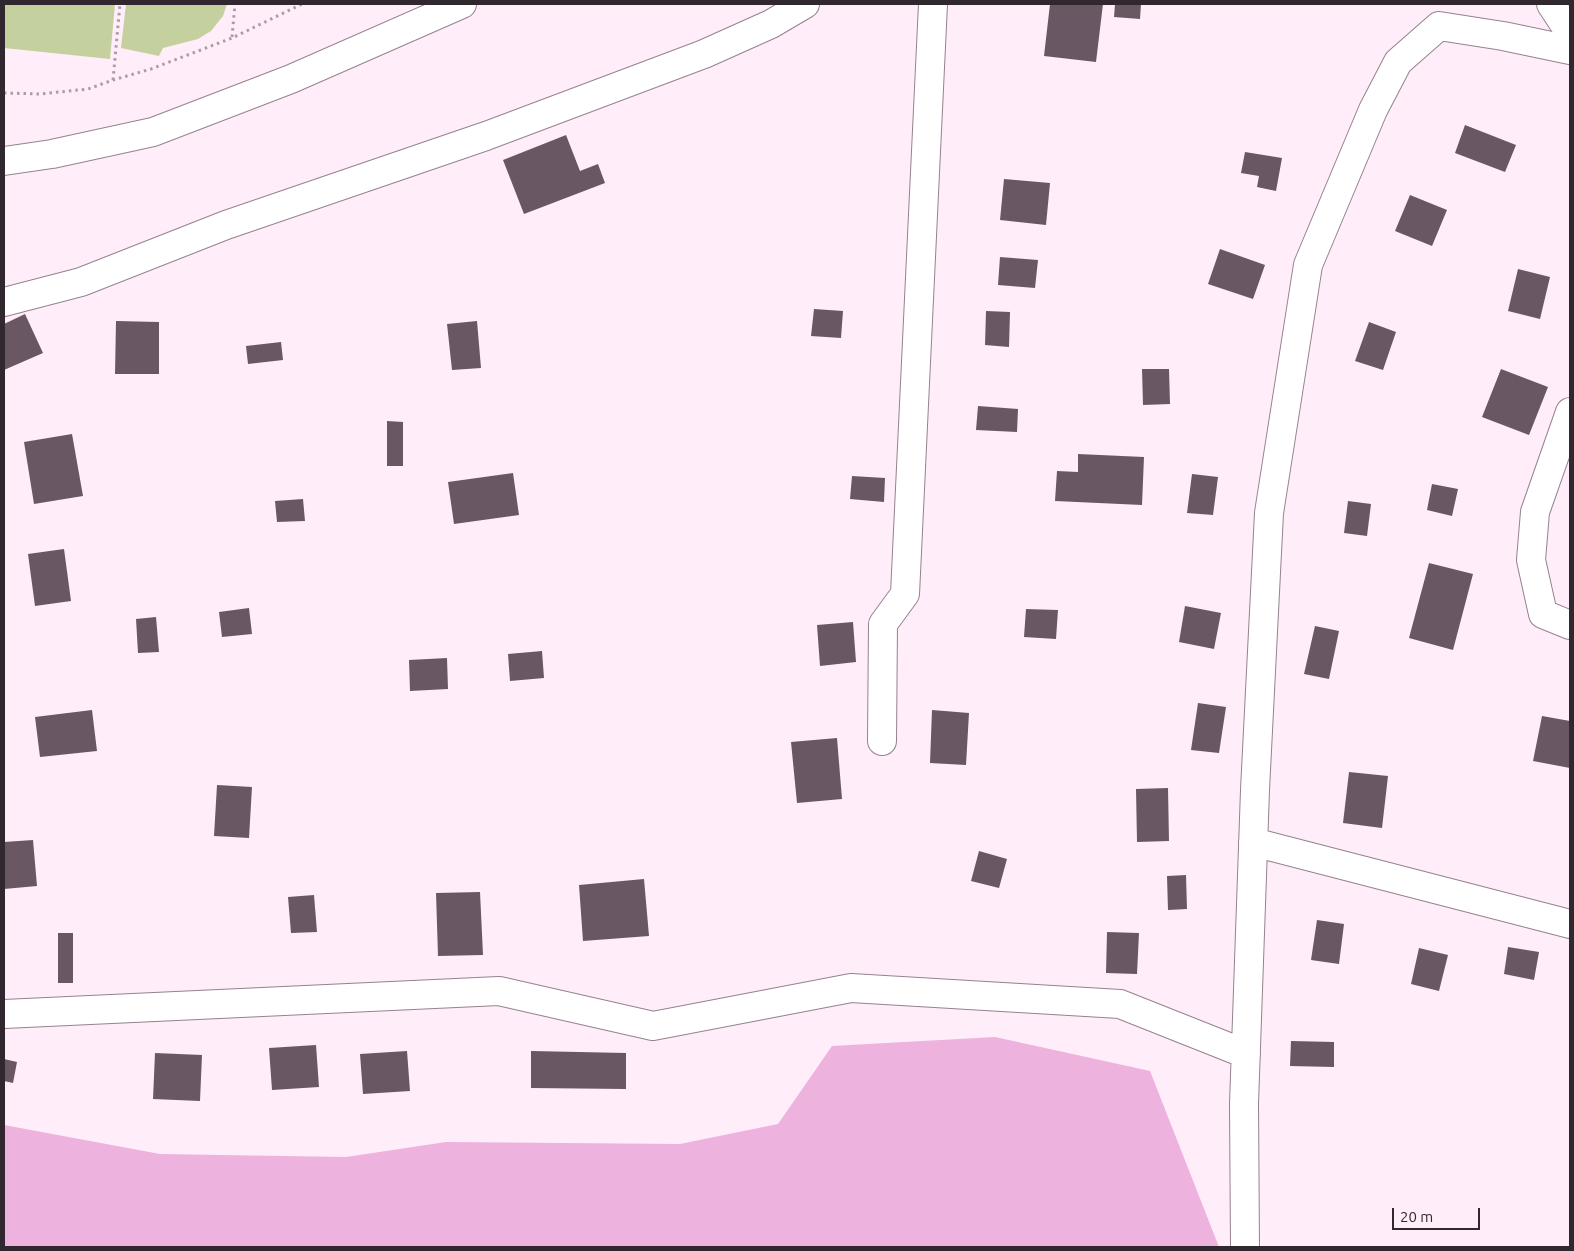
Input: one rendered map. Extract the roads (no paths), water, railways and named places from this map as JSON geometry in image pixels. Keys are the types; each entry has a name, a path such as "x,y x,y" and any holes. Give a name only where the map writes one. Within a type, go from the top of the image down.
{"street":[{"path":"4,161 52,154 153,132 291,79 437,10 462,4"},
{"path":"4,302 81,282 226,225 495,133 704,54 771,24 805,4"},
{"path":"882,741 883,624 904,594 933,4"},
{"path":"1551,4 1570,33"},
{"path":"1245,1247 1244,1104 1253,842 1269,513 1308,265 1373,110 1398,62 1439,26 1503,36 1570,50"},
{"path":"1570,412 1535,512 1531,560 1543,614 1570,625"},
{"path":"1253,842 1570,924"},
{"path":"4,1014 499,991 653,1026 851,988 1120,1004 1246,1054"}]}
